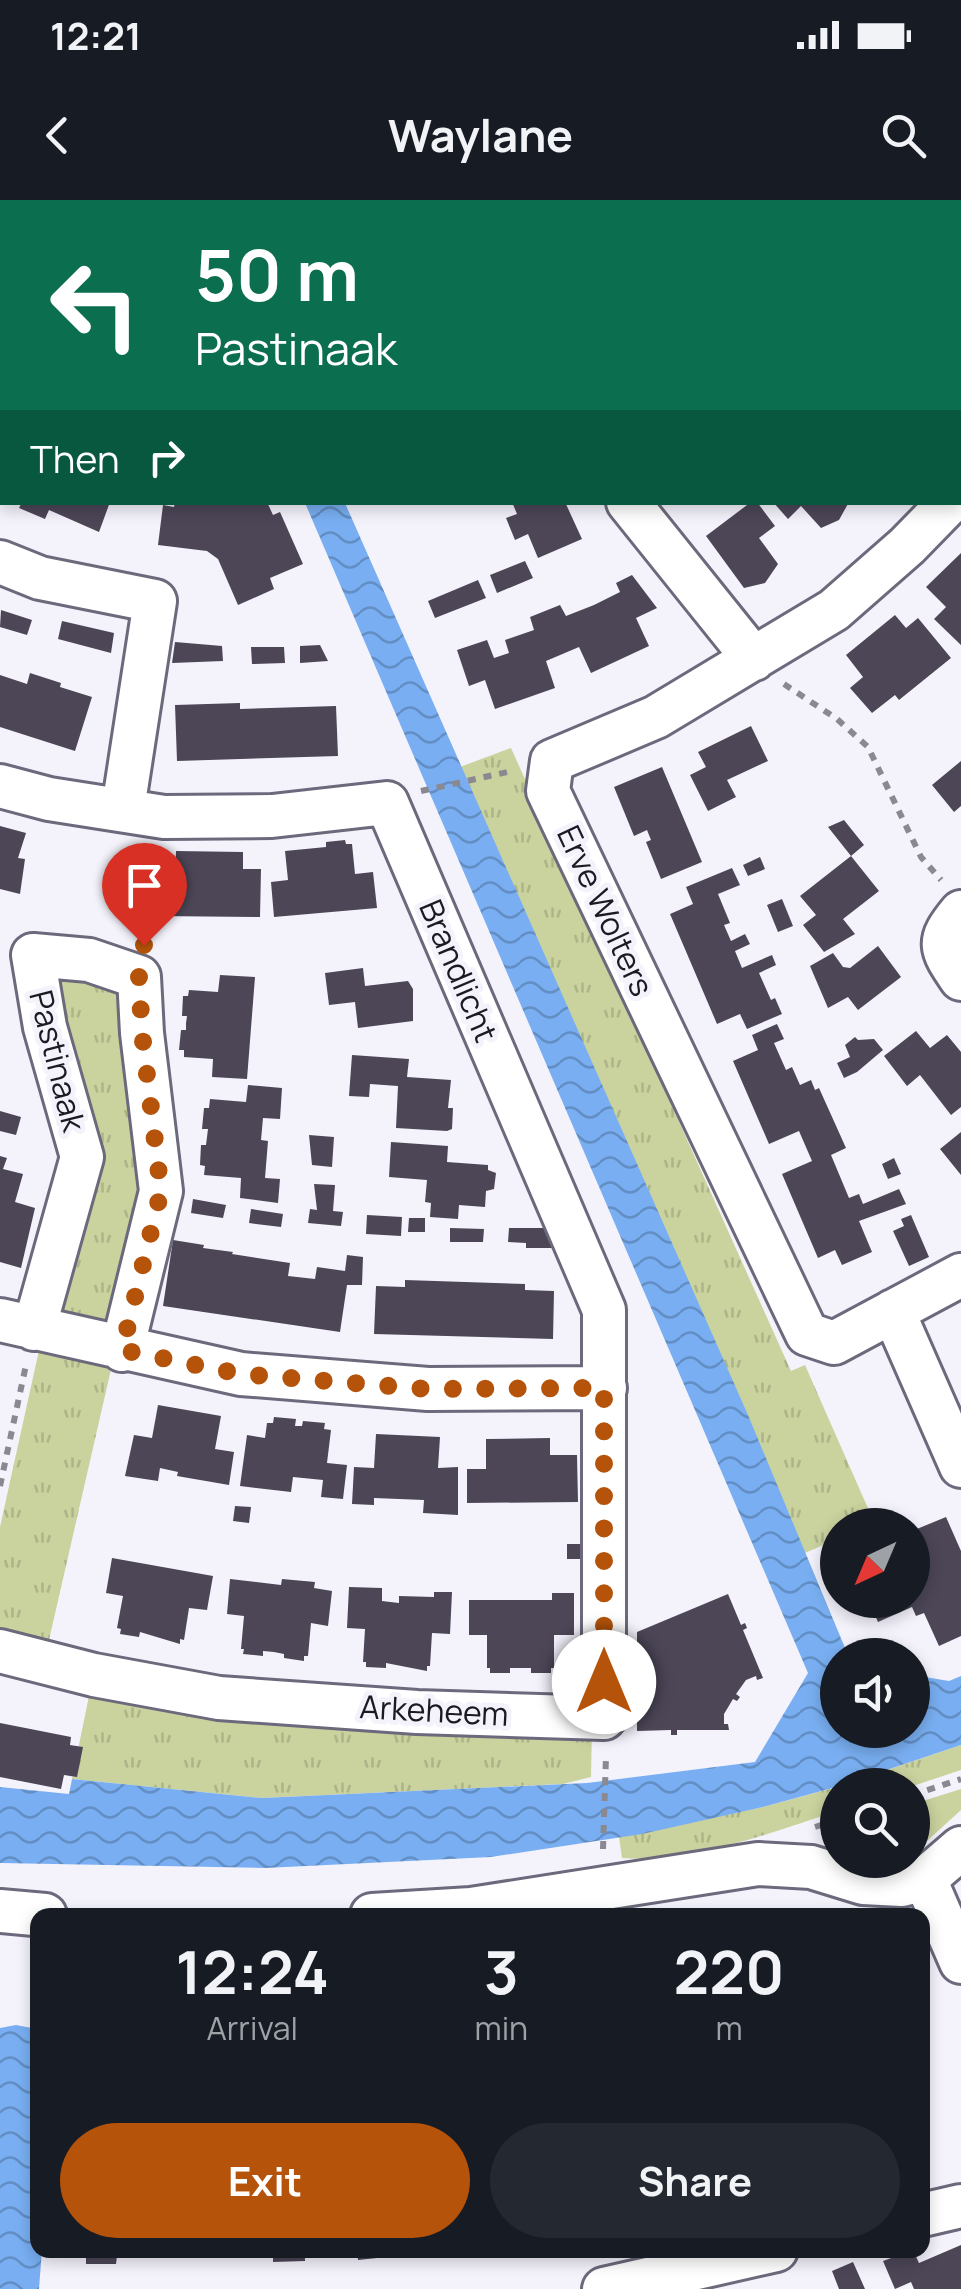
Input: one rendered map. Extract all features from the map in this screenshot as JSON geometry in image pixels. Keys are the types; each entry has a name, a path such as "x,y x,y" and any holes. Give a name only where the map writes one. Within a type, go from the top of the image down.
{"street":[{"path":"630,505 754,659"},
{"name":"Erve Wolters","path":"947,505 834,610 656,717 552,761 548,791 807,1334 834,1344 961,1275"},
{"path":"0,562 40,578 155,601 144,813"},
{"name":"Brandlicht","path":"0,786 49,799 144,813 272,816 386,803 604,1310 604,1388"},
{"path":"956,902 944,933 944,953 961,979"},
{"name":"Pastinaak","path":"17,1325 82,1158 45,1027 32,955 89,960 139,977"},
{"path":"122,1350 161,1191 139,977"},
{"path":"893,1312 961,1466"},
{"path":"17,1325 241,1374 428,1389 604,1388"},
{"name":"Arkeheem","path":"0,1650 94,1676 218,1698 416,1712 604,1718 604,1388"},
{"path":"930,1873 961,1848"},
{"path":"464,1908 758,1864 820,1870"},
{"path":"849,1878 902,1885 924,1878 961,1962"},
{"path":"0,1911 30,1914"},
{"path":"930,2213 961,2206"},
{"path":"615,2289 743,2258"}],"path":[{"path":"754,659 868,746 921,857 956,902"},
{"path":"413,793 485,777"},
{"path":"139,977 144,813"},
{"path":"0,1486 17,1325"},
{"path":"603,1855 606,1760"},
{"path":"930,1789 961,1779"}],"green space":[{"path":"511,748 791,1371 805,1365 868,1508 820,1508 820,1546 805,1553 460,767"},
{"path":"48,967 128,986 151,1195 46,1653 0,1642 0,1527 45,1323 90,1151"},
{"path":"91,1686 592,1726 591,1777 563,1784 261,1798 72,1779"},
{"path":"961,1745 961,1770 930,1780 930,1768 893,1768"},
{"path":"961,1789 961,1810 930,1838 930,1799"},
{"path":"820,1792 820,1817 703,1851 648,1859 622,1858 619,1837"}],"water":[{"path":"306,505 346,505 748,1415 820,1588 820,1618 833,1618 841,1638 820,1638 820,1748 930,1748 930,1678 949,1681 961,1676 961,1745 893,1768 820,1768 820,1791 763,1807 642,1834 491,1857 265,1868 0,1863 0,1787 69,1794 72,1779 262,1798 587,1783 755,1762 808,1673"},
{"path":"0,2028 30,2028 30,2258 41,2258 39,2289 0,2289"}],"building":[{"path":"109,505 99,532 49,510 45,519 19,508"},
{"path":"163,505 268,505 273,515 280,512 303,564 270,578 274,589 238,605 218,559 207,551 158,545"},
{"path":"513,505 566,505 582,539 538,558 528,534 515,540 506,518 517,514"},
{"path":"747,505 759,505 775,526 759,538 778,564 765,583 744,588 706,536"},
{"path":"776,505 847,505 839,520 821,528 801,506 788,519"},
{"path":"961,553 961,645 934,619 946,607 926,587"},
{"path":"525,561 533,578 497,593 490,575"},
{"path":"632,575 657,608 636,618 649,646 591,673 579,647 546,661 555,688 495,709 485,680 469,686 457,650 487,640 494,658 509,653 505,640 534,630 530,617 560,605 566,616 594,605 620,592 616,583"},
{"path":"478,580 486,598 435,618 428,601"},
{"path":"1,610 32,620 27,635 0,627"},
{"path":"895,615 906,628 918,618 951,658 899,700 895,695 872,713 850,688 863,677 846,655"},
{"path":"62,621 114,633 111,653 58,639"},
{"path":"175,642 222,646 223,661 172,663"},
{"path":"320,645 328,661 300,663 300,646"},
{"path":"251,647 284,647 285,663 252,664"},
{"path":"30,673 92,697 75,751 0,727 0,675 27,684"},
{"path":"240,703 240,709 336,706 338,756 177,761 175,705"},
{"path":"751,726 768,761 727,780 736,797 708,811 690,775 706,767 698,752"},
{"path":"961,761 961,806 954,812 932,785"},
{"path":"662,767 702,862 661,879 646,842 651,840 647,830 634,836 614,787"},
{"path":"844,820 864,845 851,856 828,827"},
{"path":"0,826 26,833 18,858 25,859 20,894 0,889"},
{"path":"345,840 352,844 355,874 373,872 377,908 274,917 271,882 288,880 285,851 326,847 326,842"},
{"path":"176,851 243,852 243,869 261,869 260,917 156,916 157,881 175,881"},
{"path":"851,856 879,891 843,919 855,934 824,952 803,925 816,915 800,896"},
{"path":"760,857 765,869 748,876 743,865"},
{"path":"732,868 740,885 718,894 730,923 724,925 731,941 745,934 750,944 735,951 742,968 772,955 776,965 759,973 782,1014 747,1029 740,1014 717,1024 670,914 693,904 686,887"},
{"path":"782,899 793,926 778,932 767,905"},
{"path":"878,946 901,977 858,1010 848,997 828,1008 810,966 833,953 843,967 850,968"},
{"path":"363,968 365,986 408,981 413,989 413,1021 358,1028 355,1002 329,1005 325,973"},
{"path":"220,975 255,977 247,1079 212,1077 213,1059 184,1057 184,1050 179,1050 181,1030 186,1030 183,996 188,996 189,990 218,992"},
{"path":"777,1024 784,1039 774,1043 786,1070 792,1067 800,1085 811,1080 815,1090 819,1088 846,1148 831,1155 849,1198 859,1194 863,1204 899,1189 906,1204 859,1221 872,1252 842,1265 835,1250 818,1258 782,1174 812,1161 799,1131 769,1144 733,1061 758,1050 752,1035"},
{"path":"916,1031 930,1048 947,1035 961,1052 961,1107 951,1115 920,1075 907,1086 884,1056"},
{"path":"855,1037 874,1039 883,1050 844,1078 837,1063 850,1057 845,1045"},
{"path":"352,1055 409,1059 407,1077 451,1080 448,1108 453,1108 452,1129 396,1128 398,1086 370,1084 369,1097 349,1096"},
{"path":"248,1085 282,1088 280,1119 263,1118 261,1140 268,1141 265,1178 280,1179 278,1203 240,1198 241,1178 204,1175 205,1166 200,1165 201,1145 206,1145 208,1129 202,1129 204,1108 209,1108 210,1099 246,1102"},
{"path":"0,1111 21,1117 16,1135 0,1131"},
{"path":"961,1132 961,1175 940,1149"},
{"path":"309,1135 334,1137 332,1167 312,1165"},
{"path":"391,1142 448,1146 447,1162 488,1165 488,1170 496,1173 494,1189 486,1191 485,1207 459,1205 458,1219 430,1217 431,1203 425,1202 427,1180 389,1177"},
{"path":"0,1156 7,1158 3,1169 23,1174 15,1202 35,1208 21,1268 0,1262"},
{"path":"894,1158 901,1174 888,1179 882,1164"},
{"path":"314,1184 335,1185 333,1211 343,1212 341,1226 308,1223 310,1209 317,1210"},
{"path":"193,1199 226,1205 223,1218 191,1213"},
{"path":"251,1209 283,1214 281,1227 249,1223"},
{"path":"367,1215 402,1217 401,1236 366,1234"},
{"path":"911,1215 929,1257 909,1266 893,1231 904,1226 901,1219"},
{"path":"409,1218 425,1218 425,1232 408,1232"},
{"path":"450,1228 484,1229 483,1242 450,1242"},
{"path":"509,1228 544,1228 553,1248 526,1248 526,1243 508,1242"},
{"path":"173,1240 290,1263 288,1276 315,1279 317,1267 345,1271 347,1255 363,1257 362,1285 347,1285 340,1332 163,1306"},
{"path":"405,1280 525,1284 525,1290 554,1291 553,1339 374,1334 376,1286 405,1287"},
{"path":"158,1405 221,1416 215,1449 234,1452 229,1485 177,1476 178,1472 160,1468 158,1481 125,1476 134,1435 152,1438"},
{"path":"274,1417 296,1419 295,1426 302,1426 303,1421 325,1423 324,1429 331,1430 327,1463 347,1465 343,1499 321,1497 323,1480 293,1477 291,1492 240,1486 247,1435 265,1438 267,1423 273,1423"},
{"path":"376,1434 440,1437 438,1468 458,1467 458,1515 423,1513 424,1500 374,1498 374,1505 352,1504 354,1467 374,1468"},
{"path":"550,1438 550,1455 577,1455 578,1502 467,1503 467,1469 486,1469 486,1439"},
{"path":"235,1506 251,1507 249,1523 233,1521"},
{"path":"946,1517 961,1551 961,1636 939,1646 926,1618 930,1618 930,1524"},
{"path":"567,1544 583,1544 583,1559 567,1559"},
{"path":"112,1558 213,1576 207,1610 189,1608 180,1644 140,1632 139,1637 120,1634 121,1629 117,1628 123,1596 106,1593"},
{"path":"230,1579 281,1585 282,1579 315,1582 314,1588 332,1591 328,1626 311,1623 308,1656 304,1656 304,1661 274,1652 263,1651 263,1656 243,1654 244,1616 227,1614"},
{"path":"349,1587 382,1588 382,1601 399,1603 399,1596 434,1597 434,1592 452,1592 450,1634 432,1633 427,1671 386,1663 386,1668 366,1667 365,1629 347,1628"},
{"path":"552,1593 574,1593 574,1635 554,1635 551,1673 510,1668 510,1673 490,1673 487,1635 469,1635 469,1600 552,1600"},
{"path":"728,1594 741,1625 745,1623 747,1628 743,1630 763,1678 746,1680 736,1694 740,1697 737,1701 733,1699 724,1714 729,1730 677,1730 677,1735 671,1735 671,1730 637,1731 637,1632"},
{"path":"0,1723 71,1737 70,1745 83,1747 77,1777 64,1775 61,1789 0,1777"},
{"path":"961,2245 961,2289 914,2289 911,2282 895,2289 883,2261 917,2258 919,2263"},
{"path":"86,2258 117,2258 116,2264 86,2264"},
{"path":"273,2258 305,2258 305,2261 273,2262"},
{"path":"853,2262 865,2289 839,2289 832,2271"}],"route":[{"path":"144,945 139,977 142,1033 161,1191 122,1350 241,1374 428,1389 604,1388 604,1682"}]}
